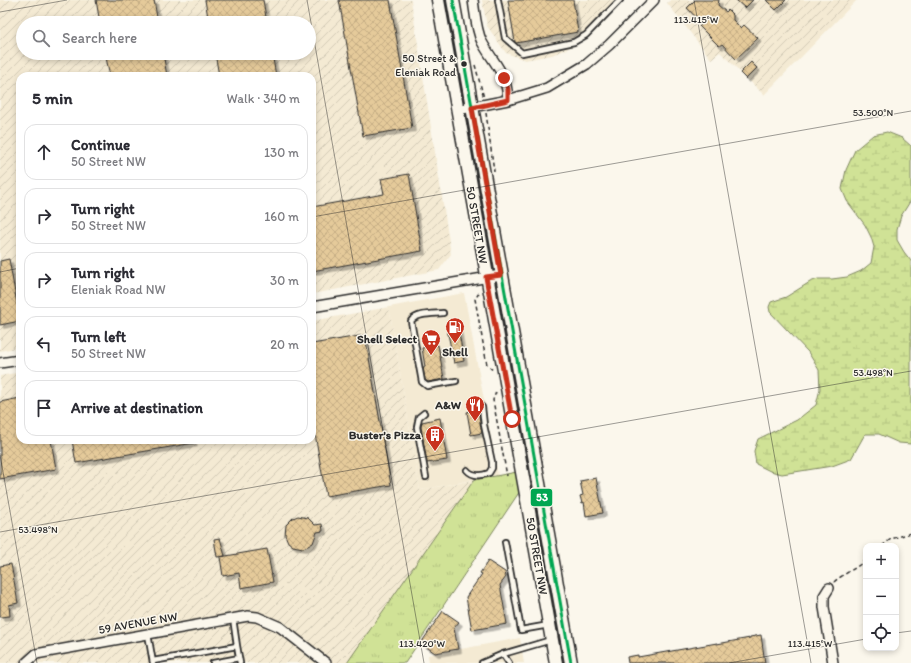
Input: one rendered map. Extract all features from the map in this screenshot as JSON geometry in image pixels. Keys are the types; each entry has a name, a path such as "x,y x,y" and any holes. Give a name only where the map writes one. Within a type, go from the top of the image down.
{"main road":[{"name":"50 STREET NW","path":"438,0 486,277 556,663"},
{"name":"50 STREET NW","path":"453,0 571,663"}],"street":[{"path":"473,0 481,41 504,78 508,89 508,100"},
{"path":"457,110 508,100 547,88 587,64 609,45 654,0"},
{"path":"316,307 501,275"},
{"path":"0,363 16,361"},
{"path":"829,588 824,596 824,607 834,663"},
{"name":"59 AVENUE NW","path":"26,663 36,654 248,616 257,617 280,627 326,663"}],"lane":[{"path":"498,0 505,38 522,53 574,42 586,35 620,0"},
{"path":"443,313 415,317 411,321 422,382 427,386 456,381"},
{"path":"467,470 470,473 479,476 490,473 492,468 483,411 477,403"},
{"path":"424,413 419,417 417,427 426,477"},
{"path":"505,542 520,630 549,625"},
{"path":"213,663 240,661 233,618"},
{"path":"148,634 153,662 237,646"},
{"path":"482,663 503,654 551,640"},
{"path":"503,654 510,663"}],"path":[{"path":"479,294 475,299 487,365 494,371"},
{"path":"496,392 493,400 507,476"},
{"path":"886,543 891,539 911,533"},
{"path":"829,588 852,568 859,566 863,562"}],"shaded area":[{"path":"0,0 411,0 451,254 439,270 316,293 316,72 16,72 16,348 0,351"},
{"path":"482,0 622,0 578,44 552,55 525,60 506,53 487,26"},
{"path":"671,0 857,0 764,95 720,52 711,59 667,3"},
{"path":"464,293 498,475 420,490 389,307"},
{"path":"389,307 420,490 474,480 347,663 0,663 0,376 16,373 16,444 316,444 316,320"},
{"path":"520,638 524,663 429,663 428,655"}],"green space":[{"path":"887,132 902,138 911,146 911,200 901,216 897,229 897,240 911,261 911,444 899,443 879,434 865,434 851,459 832,466 782,474 770,471 756,464 754,451 758,439 797,420 816,405 820,389 819,370 808,352 770,312 769,307 771,302 786,297 810,282 818,279 847,277 861,271 871,263 874,247 871,237 865,225 847,201 842,189 846,170 855,150 873,135"},
{"path":"517,472 520,491 405,663 347,663 474,480"}],"building":[{"path":"96,0 154,0 157,16 99,16"},
{"path":"205,0 263,0 266,16 208,16"},
{"path":"339,0 390,0 412,128 363,136"},
{"path":"508,0 573,0 578,32 516,43"},
{"path":"695,0 719,0 718,5 726,12 728,10 733,15 733,20 741,28 744,25 758,38 736,59 722,44 719,46 699,26 702,24 687,8"},
{"path":"736,0 753,0 745,8"},
{"path":"766,0 786,0 776,10"},
{"path":"107,60 164,60 166,72 109,72"},
{"path":"216,60 273,60 275,72 218,72"},
{"path":"751,62 757,68 746,79 740,73"},
{"path":"409,174 422,251 316,270 316,206 384,194 381,179"},
{"path":"9,259 16,298 16,322 0,325 0,261"},
{"name":"Shell","path":"458,327 464,361 454,363 447,329"},
{"path":"365,335 391,485 326,496 316,440 316,343"},
{"path":"438,345 444,379 428,382 425,380 423,367 425,367 422,348"},
{"path":"16,399 16,444 52,444 56,469 0,479 0,402"},
{"name":"A&W","path":"478,409 482,433 471,435 467,412"},
{"path":"440,418 447,460 427,463 421,427 422,422"},
{"path":"73,444 188,444 76,463"},
{"path":"596,478 603,513 586,516 584,502 582,503 580,496 583,495 580,481"},
{"path":"298,516 308,518 315,525 322,524 323,531 317,532 313,543 303,548 293,546 288,542 285,535 286,525 293,518"},
{"path":"220,538 225,556 217,557 214,539"},
{"path":"267,549 273,582 241,588 239,573 223,576 220,557"},
{"path":"488,561 505,572 506,577 500,585 507,624 472,630 466,597 482,574 480,573"},
{"path":"11,564 18,603 9,605 10,616 0,617 0,566"},
{"path":"443,611 459,622 454,628 458,649 435,653 421,643"},
{"path":"761,635 765,663 628,663 627,657 638,655 638,657"}],"transit line":[{"name":"53","path":"453,0 571,663"}],"place":[{"name":"50 Street & Eleniak Road","path":"464,64"},
{"name":"Shell","path":"455,344"},
{"name":"Shell Select","path":"431,356"},
{"name":"A&W","path":"475,422"},
{"name":"Buster's Pizza","path":"435,452"}],"route":[{"path":"504,78 508,89 508,100 472,108 501,275 486,277 512,419"}]}
